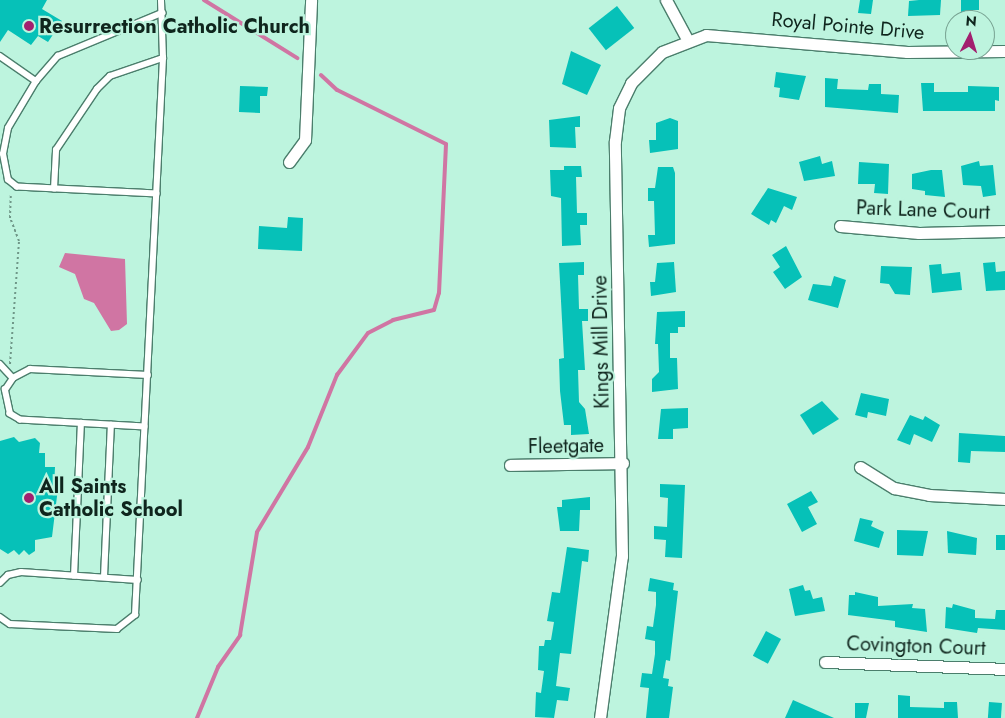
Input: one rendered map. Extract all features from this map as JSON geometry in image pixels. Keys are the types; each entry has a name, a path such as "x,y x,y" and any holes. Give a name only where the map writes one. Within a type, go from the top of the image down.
{"street":[{"path":"289,162 305,140 311,0"},
{"path":"666,0 688,39"},
{"name":"Royal Pointe Drive","path":"688,39 725,34 907,52 1005,51"},
{"name":"Kings Mill Drive","path":"600,718 622,556 623,464 616,123 624,95 641,70 662,52 688,39"},
{"name":"Park Lane Court","path":"840,226 919,233 1005,231"},
{"name":"Fleetgate","path":"510,465 623,464"},
{"path":"860,467 894,488 929,495 1005,499"},
{"name":"Covington Court","path":"825,662 1005,669"}],"lane":[{"path":"0,617 10,624 117,630 135,616 163,58 161,0"},
{"path":"157,194 16,187 12,183 3,154 8,128 36,81 58,56 162,13"},
{"path":"0,56 36,81"},
{"path":"54,189 56,150 97,89 110,76 163,58"},
{"path":"0,364 13,378"},
{"path":"145,426 20,420 10,414 5,390 13,378 30,370 148,375"},
{"path":"74,576 81,424"},
{"path":"104,577 111,425"},
{"path":"0,583 8,575 21,572 138,580"}],"path":[{"path":"5,370 14,361 19,241 10,218 12,183"}],"shaded area":[{"path":"65,253 125,259 127,324 119,330 111,331 94,303 84,299 75,274 59,267"}],"building":[{"name":"Resurrection Catholic Church","path":"0,0 47,0 42,9 62,21 48,42 38,36 31,45 8,30 0,42"},
{"path":"860,0 873,0 871,14 858,13"},
{"path":"941,0 940,15 908,16 909,1"},
{"path":"961,0 979,0 979,10 961,10"},
{"path":"617,6 634,28 606,50 589,28"},
{"path":"571,51 601,65 587,95 562,84"},
{"path":"776,72 806,76 799,100 779,97 780,88 774,87"},
{"path":"825,78 838,79 837,89 868,90 869,84 881,84 881,94 899,95 898,113 825,107"},
{"path":"921,83 934,83 934,92 968,92 968,86 999,87 999,101 995,100 995,111 923,111"},
{"path":"240,86 268,87 267,96 260,96 260,113 239,112"},
{"path":"580,116 580,127 575,127 576,148 550,147 549,120"},
{"path":"670,118 678,121 678,149 650,153 649,140 656,140 656,123"},
{"path":"820,156 822,164 832,161 835,176 804,181 799,162"},
{"path":"979,161 980,166 993,165 996,195 983,197 981,186 963,185 961,166"},
{"path":"859,162 889,164 888,194 874,193 875,184 858,184"},
{"path":"564,166 581,166 582,177 576,177 577,213 587,213 587,225 580,225 581,245 562,246 561,198 551,196 550,170 564,170"},
{"path":"658,167 673,167 675,173 675,244 649,247 648,235 655,235 654,201 648,201 648,188 655,188"},
{"path":"942,170 945,197 925,195 925,191 912,189 912,174"},
{"path":"768,188 797,197 792,210 784,206 776,223 771,220 769,225 751,214"},
{"path":"288,217 303,218 302,251 258,249 259,226 287,228"},
{"path":"786,246 802,277 785,289 773,272 780,267 772,255"},
{"path":"584,262 584,275 578,275 579,309 588,309 588,321 582,321 585,370 578,370 579,402 585,409 589,434 571,435 571,425 564,425 560,391 559,359 564,358 559,263"},
{"path":"674,262 676,292 651,296 650,282 655,282 657,263"},
{"path":"995,262 996,272 1005,271 1005,290 986,291 983,263"},
{"path":"941,264 942,274 960,272 962,290 932,293 929,265"},
{"path":"881,266 912,267 910,295 895,294 889,284 880,283"},
{"path":"834,276 846,280 838,308 808,300 813,284 831,286"},
{"path":"685,311 685,327 678,327 678,333 670,333 670,358 677,358 678,389 652,392 652,379 659,372 658,344 655,344 657,312"},
{"path":"861,393 889,399 886,416 868,412 867,418 855,415"},
{"path":"822,401 839,419 813,435 800,415"},
{"path":"688,408 688,428 673,429 673,439 658,439 661,409"},
{"path":"910,415 923,420 925,416 940,425 932,442 914,434 910,445 897,440"},
{"path":"959,433 1005,436 1005,452 971,451 970,463 958,462"},
{"name":"All Saints Catholic School","path":"14,437 19,442 35,438 40,443 39,453 45,453 45,467 55,467 54,488 58,488 52,537 35,540 35,551 29,555 24,550 19,555 14,550 8,554 0,549 0,441"},
{"path":"660,484 685,485 682,558 665,557 666,540 654,539 654,526 667,527 668,498 660,497"},
{"path":"811,491 818,502 808,507 817,524 802,532 787,504"},
{"path":"590,497 590,510 580,510 579,531 560,531 557,507 562,507 562,500"},
{"path":"860,518 873,521 871,526 884,532 879,548 854,541"},
{"path":"897,530 928,531 923,556 897,555"},
{"path":"947,531 977,538 976,555 948,553"},
{"path":"996,535 1005,535 1005,550 996,550"},
{"path":"567,547 589,550 588,562 582,561 571,654 560,653 556,686 570,688 568,701 557,700 554,718 535,717 536,692 541,693 544,671 538,670 539,646 544,646 545,640 551,640 554,622 547,621 552,592 560,593"},
{"path":"650,578 674,583 673,590 678,591 670,661 666,660 663,678 669,679 668,686 673,687 669,718 646,718 649,688 640,687 642,673 652,674 655,654 655,641 645,639 647,626 653,627 656,605 656,592 648,591"},
{"path":"803,585 805,591 810,590 813,599 822,597 825,611 795,616 789,589"},
{"path":"855,592 878,597 878,606 913,604 912,608 925,609 927,632 895,627 895,621 848,615 849,595 855,595"},
{"path":"953,604 975,610 975,618 995,619 996,610 1005,610 1005,630 978,628 977,633 945,628 946,607 952,608"},
{"path":"766,631 781,639 768,664 753,656"},
{"path":"898,695 910,696 910,707 944,708 944,702 957,702 958,718 898,718"},
{"path":"793,700 834,718 785,718"},
{"path":"989,702 1002,703 1001,718 988,718"},
{"path":"855,703 869,703 866,718 855,718"}],"waterway":[{"path":"204,0 297,58"},
{"path":"197,718 218,667 240,635 257,532 308,447 337,375 368,333 393,320 434,310 439,293 446,144 337,90 321,75"}],"place":[{"name":"Resurrection Catholic Church","path":"29,26"},
{"name":"All Saints Catholic School","path":"29,498"}]}
